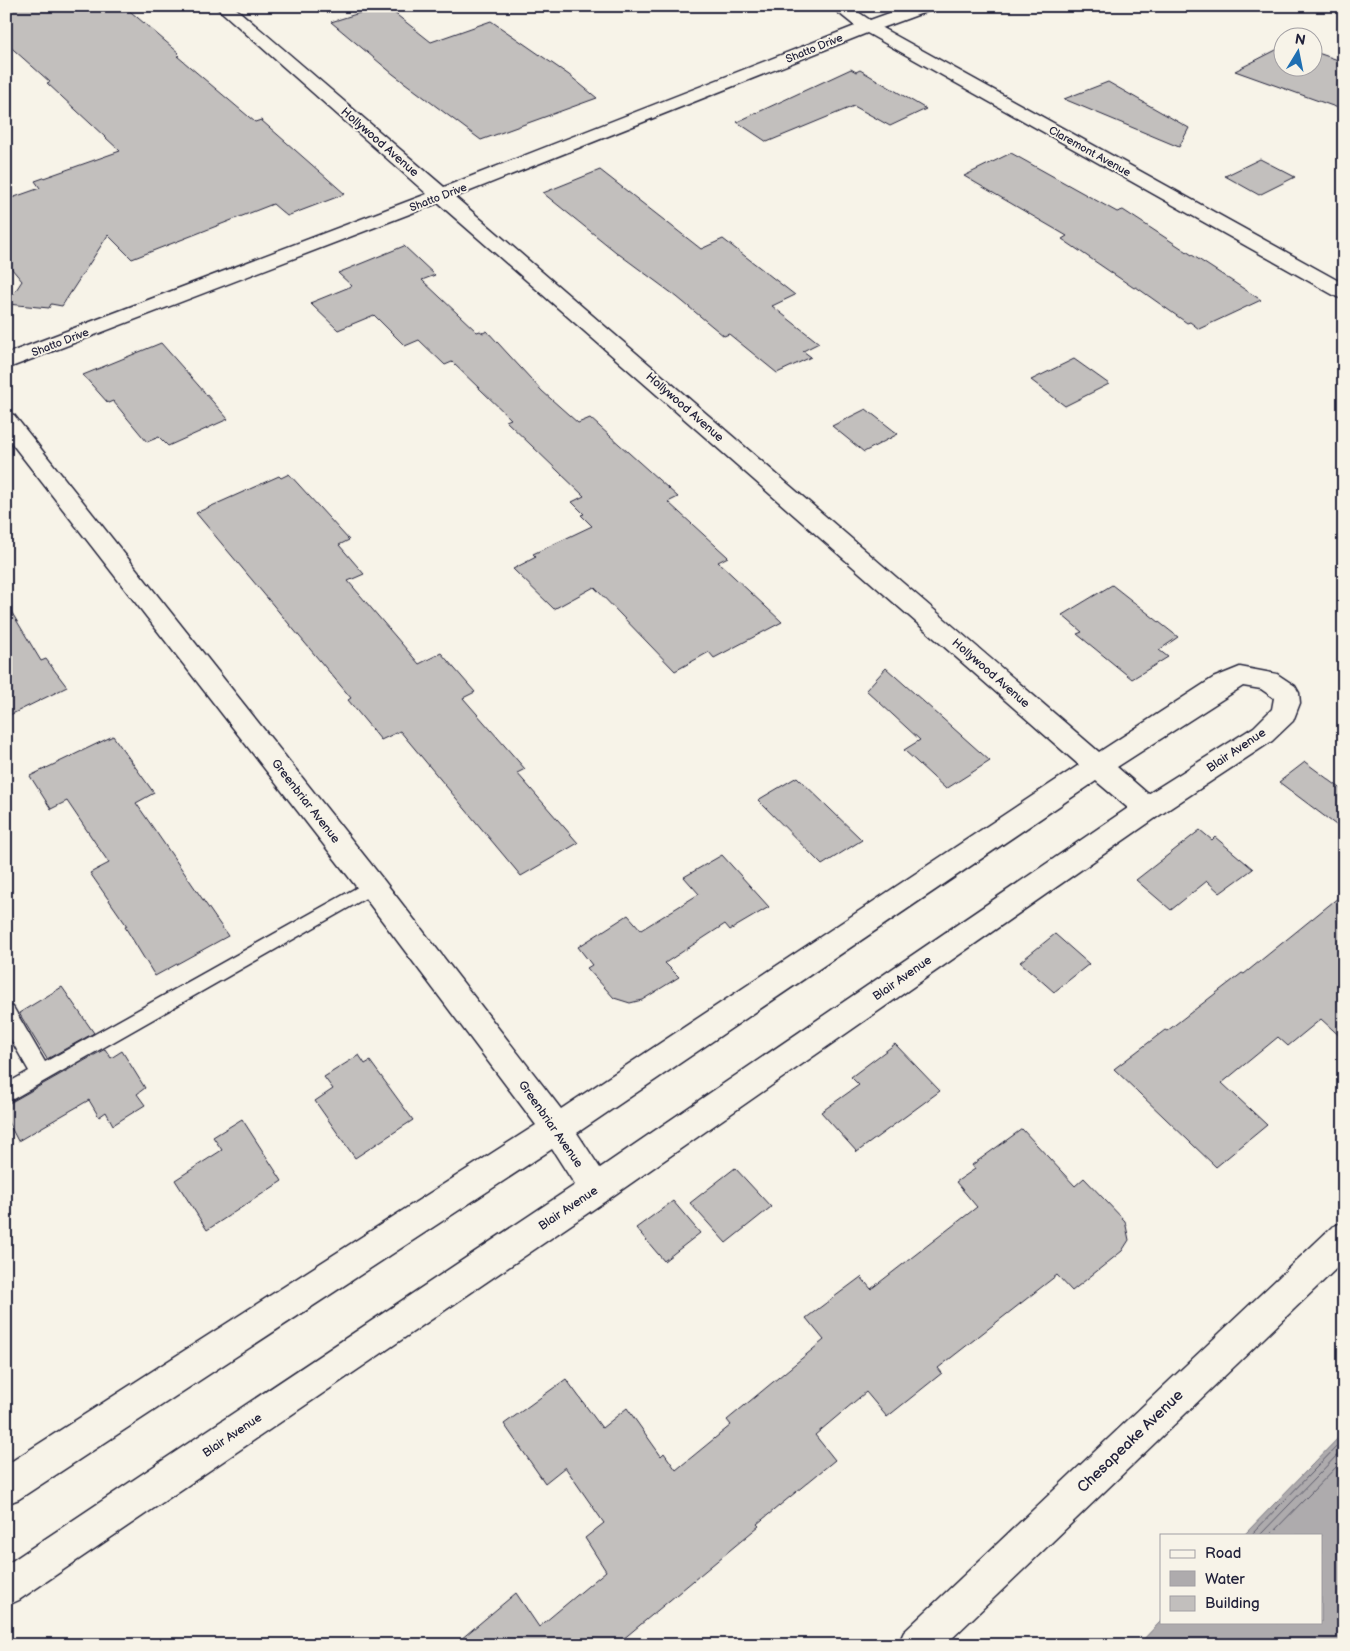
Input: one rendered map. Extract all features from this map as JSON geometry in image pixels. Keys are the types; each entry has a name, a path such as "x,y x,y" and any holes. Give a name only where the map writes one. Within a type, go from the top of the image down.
{"street":[{"name":"Hollywood Avenue","path":"223,6 1147,809"},
{"name":"Claremont Avenue","path":"838,6 868,27 1344,292"},
{"name":"Shatto Drive","path":"6,362 442,195 925,6"},
{"name":"Greenbriar Avenue","path":"6,420 372,886 557,1129 596,1189"},
{"name":"Blair Avenue","path":"6,1486 557,1129 1098,766 1240,676 1268,682 1286,693 1287,703 1284,714 1263,734 1147,809 596,1189 6,1588"},
{"name":"Chesapeake Avenue","path":"917,1645 1344,1238"}],"lane":[{"path":"6,1094 372,886"},
{"path":"6,1013 42,1074"}],"water":[{"path":"1344,1432 1344,1645 1138,1645 1160,1622 1160,1624 1322,1624 1322,1534 1245,1534"}],"building":[{"path":"6,6 124,6 179,53 177,54 179,56 177,56 255,122 261,120 345,194 287,216 273,204 132,259 108,235 62,306 51,304 49,308 7,304 22,281 6,262 6,200 40,188 35,181 120,151 47,83 50,82 6,43"},
{"path":"388,8 431,42 491,21 569,75 597,98 481,140 393,74 331,22 369,10"},
{"path":"1272,52 1272,78 1322,78 1322,54 1344,62 1344,110 1235,71"},
{"path":"851,69 856,72 860,70 926,109 890,126 854,106 767,142 737,122"},
{"path":"1108,82 1189,128 1179,147 1064,99"},
{"path":"1011,153 1117,212 1123,210 1261,300 1199,329 1190,322 1187,323 1062,239 1067,236 964,176"},
{"path":"1260,159 1295,177 1259,195 1225,176"},
{"path":"600,170 701,249 723,239 795,295 772,306 819,343 803,351 811,357 777,373 729,334 724,336 543,193"},
{"path":"404,246 435,275 422,280 477,332 483,333 487,331 542,391 578,423 590,418 678,497 668,502 728,557 718,562 782,622 714,658 709,652 675,671 594,587 554,609 513,569 536,557 533,554 592,526 581,515 584,514 572,502 584,496 506,421 511,419 452,362 445,365 419,340 405,346 374,315 338,330 310,303 352,286 338,273"},
{"path":"161,343 228,419 168,446 159,437 147,442 113,401 108,403 83,375"},
{"path":"1074,359 1109,384 1065,406 1031,380"},
{"path":"866,409 898,434 864,452 832,426"},
{"path":"289,474 349,540 339,545 364,574 348,581 419,664 441,653 475,692 463,698 525,769 517,773 578,843 521,876 400,731 381,740 348,700 351,698 196,513 279,476 281,478"},
{"path":"1112,585 1178,637 1159,650 1168,657 1132,679 1077,634 1082,632 1062,615"},
{"path":"6,603 41,661 46,659 67,687 6,717"},
{"path":"886,668 990,761 946,789 904,750 920,740 866,690"},
{"path":"113,736 154,793 136,803 228,936 155,976 125,927 127,926 90,873 109,863 67,801 51,809 30,776"},
{"path":"1305,762 1344,791 1344,831 1279,782"},
{"path":"797,777 862,840 822,865 758,800"},
{"path":"1200,830 1212,840 1215,837 1253,869 1220,893 1207,881 1171,910 1136,880"},
{"path":"722,855 769,907 730,930 725,924 665,963 679,977 642,1000 630,1003 614,998 587,968 592,965 578,947 628,915 641,930 699,894 684,877"},
{"path":"1344,893 1344,1040 1321,1019 1288,1046 1278,1037 1222,1083 1267,1125 1216,1167 1114,1069 1242,973 1244,974"},
{"path":"1055,934 1089,964 1054,992 1020,962"},
{"path":"62,987 94,1033 47,1059 19,1013"},
{"path":"895,1044 940,1091 857,1152 821,1112 859,1085 851,1077"},
{"path":"105,1049 111,1058 122,1051 145,1088 137,1094 145,1105 113,1125 106,1112 99,1117 89,1100 18,1141 6,1118 6,1105"},
{"path":"359,1055 365,1064 370,1061 413,1120 355,1158 315,1101 333,1089 324,1077"},
{"path":"242,1119 282,1181 207,1230 175,1180 222,1150 213,1137"},
{"path":"1022,1129 1075,1186 1084,1178 1125,1221 1129,1240 1122,1251 1072,1291 1057,1275 938,1368 942,1373 887,1417 866,1392 815,1435 835,1460 616,1645 454,1645 516,1593 539,1627 606,1571 585,1538 604,1523 565,1467 545,1483 504,1424 566,1379 602,1428 627,1408 661,1456 664,1453 676,1470 731,1425 727,1420 824,1340 806,1318 861,1277 871,1289 977,1207 956,1182 975,1169 972,1165"},
{"path":"735,1168 771,1207 726,1243 690,1203"},
{"path":"673,1201 700,1233 664,1261 636,1228"}]}
